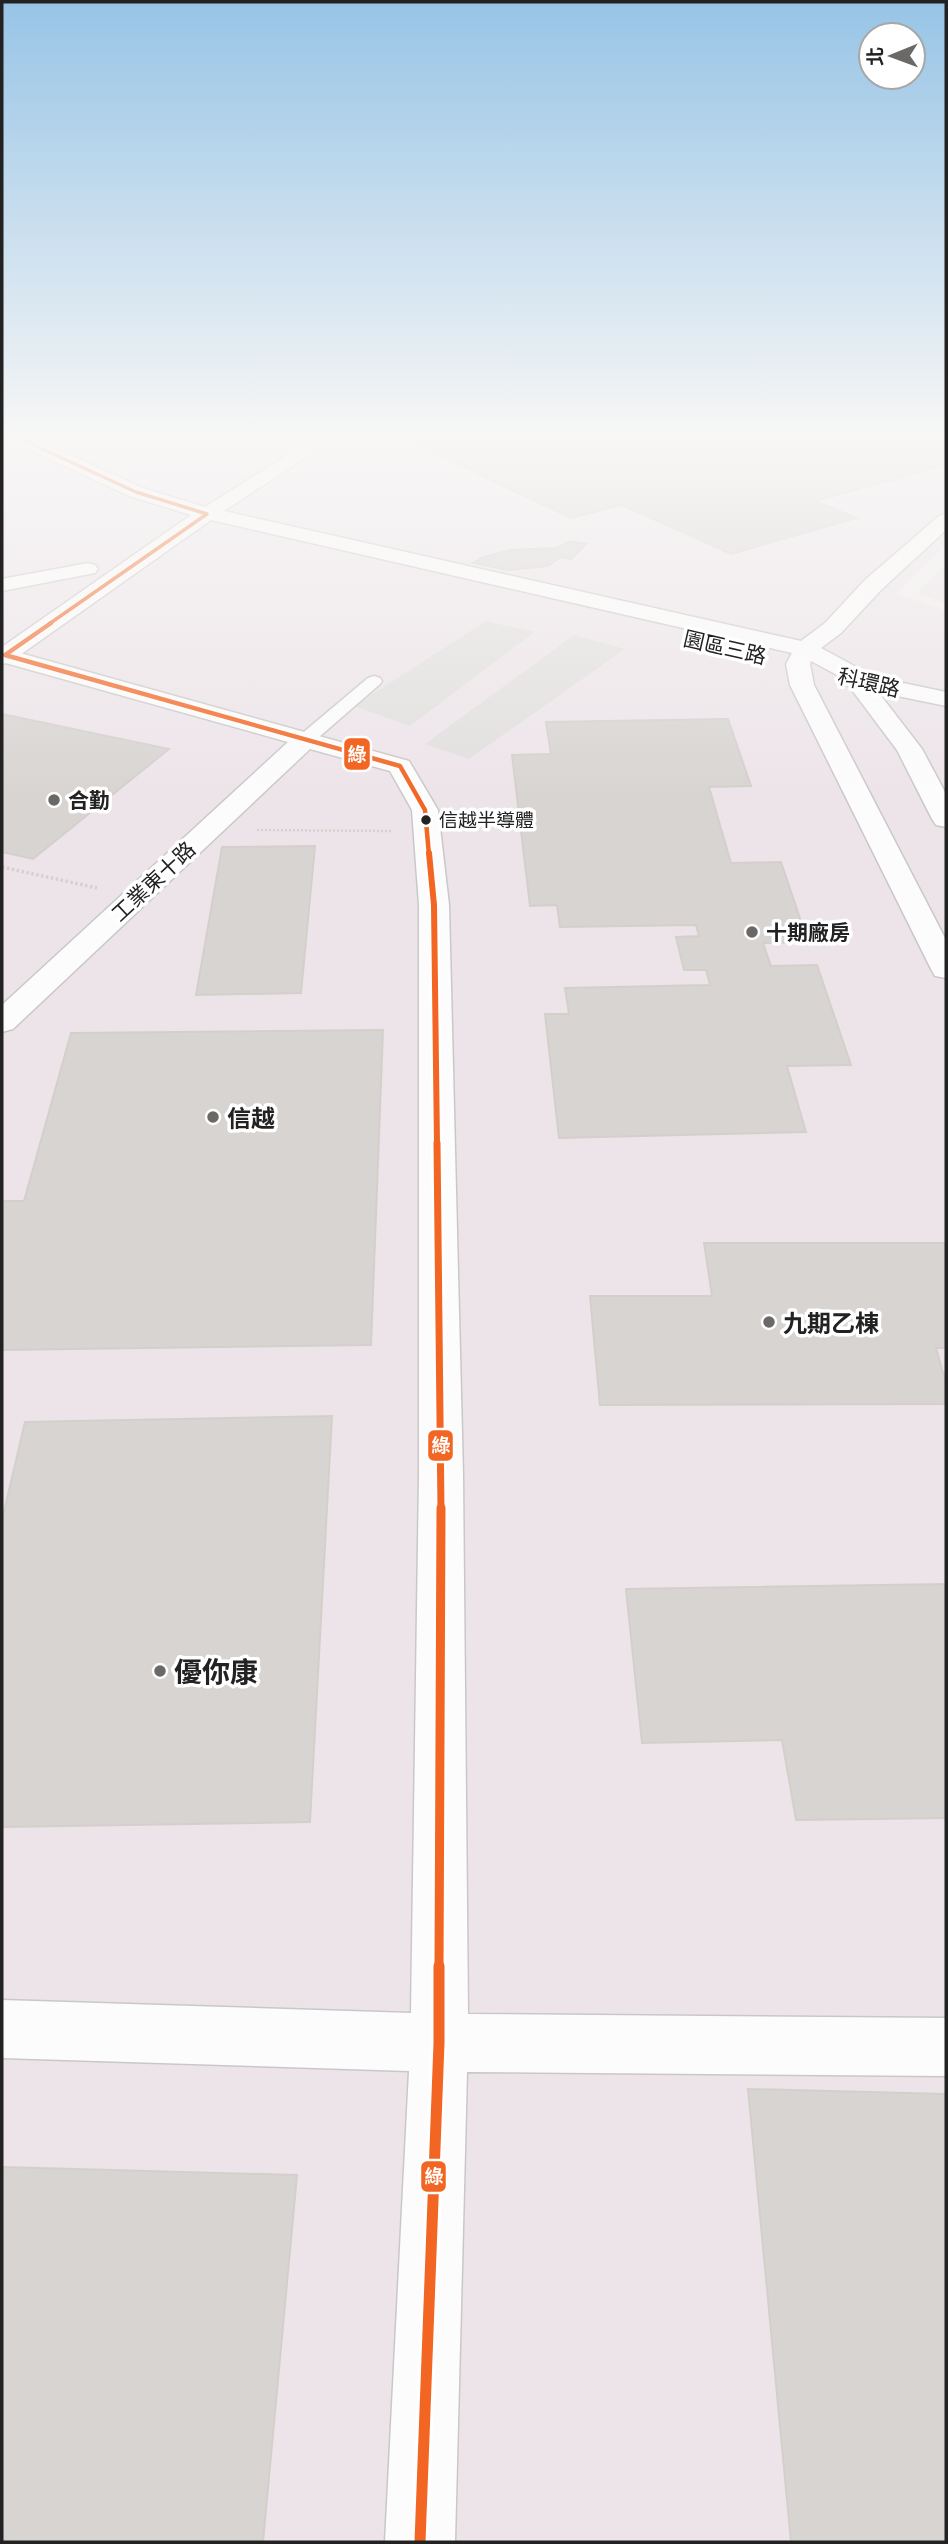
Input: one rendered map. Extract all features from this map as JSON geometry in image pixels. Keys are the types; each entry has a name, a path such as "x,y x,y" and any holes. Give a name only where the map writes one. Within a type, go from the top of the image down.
{"street":[{"path":"45,597 103,559"},
{"path":"3,656 129,559"},
{"name":"園區三路","path":"369,559 802,656"},
{"name":"園區三路","path":"415,559 802,656"},
{"path":"802,656 903,559"},
{"path":"2,585 88,569"},
{"path":"833,628 853,672 909,749 946,819"},
{"path":"3,656 400,766 425,810 434,905 440,1447 439,2043 420,2542"},
{"name":"園區三路","path":"802,656 803,685 946,969"},
{"name":"科環路","path":"802,656 853,672 944,693"},
{"name":"科環路","path":"883,712 883,704 891,699 944,693"},
{"name":"工業東十路","path":"2,1022 304,740"},
{"path":"2,2029 439,2043 946,2047"}],"lane":[{"path":"304,740 374,681"}],"path":[{"path":"207,831 427,832"},
{"path":"2,867 136,897"}],"shaded area":[{"path":"2,559 932,559 896,594 946,611 946,2542 2,2542"},
{"path":"946,563 946,603 917,593"},
{"path":"486,621 535,632 410,726 354,706"},
{"path":"574,635 625,649 469,759 425,744"}],"building":[{"path":"481,559 558,559 548,566 509,570 473,563"},
{"name":"合勤","path":"2,714 169,749 33,859 2,852"},
{"name":"十期廠房","path":"728,719 751,786 709,787 731,863 781,862 808,942 763,943 771,966 817,965 851,1065 787,1066 806,1132 559,1138 545,1014 569,1014 565,988 710,985 706,970 684,970 676,937 699,936 696,925 560,927 557,905 530,906 512,755 551,754 546,722"},
{"path":"315,846 301,993 196,995 222,847"},
{"name":"信越","path":"383,1030 371,1345 2,1350 2,1201 24,1201 71,1033"},
{"name":"九期乙棟","path":"704,1243 946,1243 946,1348 936,1348 946,1383 946,1404 600,1405 590,1296 712,1296"},
{"name":"優你康","path":"332,1416 310,1822 2,1827 2,1520 25,1422"},
{"path":"946,1584 946,1818 796,1820 782,1740 642,1743 626,1589"},
{"path":"748,2089 946,2094 946,2542 791,2542"},
{"path":"2,2167 297,2175 263,2542 2,2542"}],"transit line":[{"name":"綠","path":"5,655 143,559"},
{"name":"綠","path":"5,655 400,766 425,810 434,905 441,1475 439,2043 420,2542"}],"place":[{"name":"合勤","path":"54,800"},
{"name":"信越半導體","path":"426,820"},
{"name":"十期廠房","path":"752,932"},
{"name":"信越","path":"213,1117"},
{"name":"九期乙棟","path":"769,1322"},
{"name":"優你康","path":"160,1671"}]}
